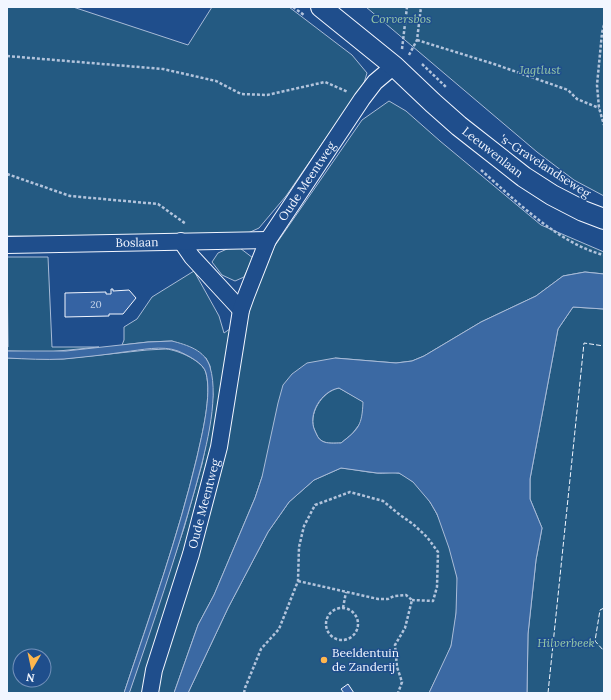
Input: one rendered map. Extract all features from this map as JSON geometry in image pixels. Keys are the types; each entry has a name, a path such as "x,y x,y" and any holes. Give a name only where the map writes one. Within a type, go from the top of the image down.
{"street":[{"path":"321,7 394,66"},
{"name":"Oude Meentweg","path":"150,693 154,670 191,554 219,447 241,310 268,240 362,99 375,82 394,66"},
{"name":"Leeuwenlaan","path":"394,66 432,103 524,177 552,195 583,211 604,219"},
{"name":"Boslaan","path":"7,245 268,240"},
{"path":"181,241 192,257 241,310"}],"path":[{"path":"394,66 403,47 407,7"},
{"path":"394,66 410,53 417,40 421,7"},
{"path":"604,25 597,85 599,108 604,126"},
{"path":"417,40 494,64 568,90 577,99 599,108"},
{"path":"7,56 163,69 216,82 241,94 266,95 325,82 362,99"},
{"path":"418,60 451,92"},
{"name":"'s-Gravelandseweg","path":"542,165 567,180"},
{"path":"478,167 554,231 594,252 604,255"},
{"path":"7,174 70,196 158,204 187,226"},
{"path":"244,693 261,649 279,629 298,581 299,547 304,526 315,505 350,492 383,501 414,524 427,537 438,552 437,587 433,601 412,600 406,595 394,596 388,599 378,599 298,581"},
{"path":"343,608 346,592"},
{"path":"398,693 402,682 397,667 395,645 404,628 412,600"},
{"path":"343,608 351,610 357,617 358,625 355,633 349,639 340,640 332,638 327,631 325,623 328,615 335,609 343,608"}],"green space":[{"path":"7,7 73,7 188,45 212,7 289,7 352,55 367,73 364,83 286,196 259,228 246,234 112,237 7,236"},
{"name":"Jagtlust","path":"366,7 604,7 604,196 574,180 537,152"},
{"path":"389,101 406,111 541,225 604,252 604,274 585,272 563,276 536,296 481,322 424,356 412,361 396,363 335,358 262,477 255,498 214,595 198,625 174,693 129,693 184,528 202,464 209,429 213,395 210,366 206,358 172,341 122,345 124,340 124,327 137,319 152,297 194,271 219,316 224,333 246,318 249,306 274,247 362,120"},
{"path":"236,245 253,258 244,277 235,281 222,275 212,262 218,253"},
{"path":"7,257 48,257 52,347 99,347 48,352 7,351"},
{"name":"Hilverbeek","path":"573,307 604,309 604,693 527,693 528,634 536,560 542,528 530,499 530,479 558,329"},
{"path":"166,349 183,354 195,360 204,369 208,382 204,427 181,517 124,693 7,693 7,358 62,359"},
{"path":"339,388 364,402 362,421 352,434 341,443 326,443 318,437 313,425 313,418 322,399 333,390"},
{"path":"341,468 377,473 401,474 413,482 423,492 432,505 445,534 457,577 455,622 451,646 429,693 188,693 228,608 268,532 289,502 314,480"}],"shaded area":[{"path":"585,272 604,274 604,309 573,307 558,329 530,479 530,499 542,528 536,560 528,634 527,693 429,693 451,646 456,613 457,578 449,548 437,514 430,502 413,482 399,473 377,473 341,468 314,480 289,502 268,532 228,608 188,693 174,693 198,625 214,595 255,498 262,477 283,385 292,374 307,363 335,358 396,363 412,361 424,356 481,322 536,296 563,276","holes":["339,388 363,402 362,416 356,430 341,443 326,443 318,437 313,425 314,411 321,399 332,390"]},
{"path":"172,341 195,349 208,361 213,380 210,428 195,489 156,616 130,691 129,693 124,693 163,576 197,457 206,415 208,382 205,369 190,357 178,351 165,348 151,348 64,359 7,358 7,351 66,351 148,342"}],"building":[{"path":"111,289 113,289 113,291 129,290 136,298 123,314 109,314 109,316 65,317 65,293 106,292 106,294 111,294"},
{"path":"348,684 354,693 344,693 341,689"}],"fence":[{"path":"548,693 584,343 604,346"},
{"path":"604,608 600,610 595,641 604,651"}],"place":[{"name":"Beeldentuin de Zanderij","path":"324,660"}],"park label":[{"name":"Corversbos","path":"401,19"}]}
